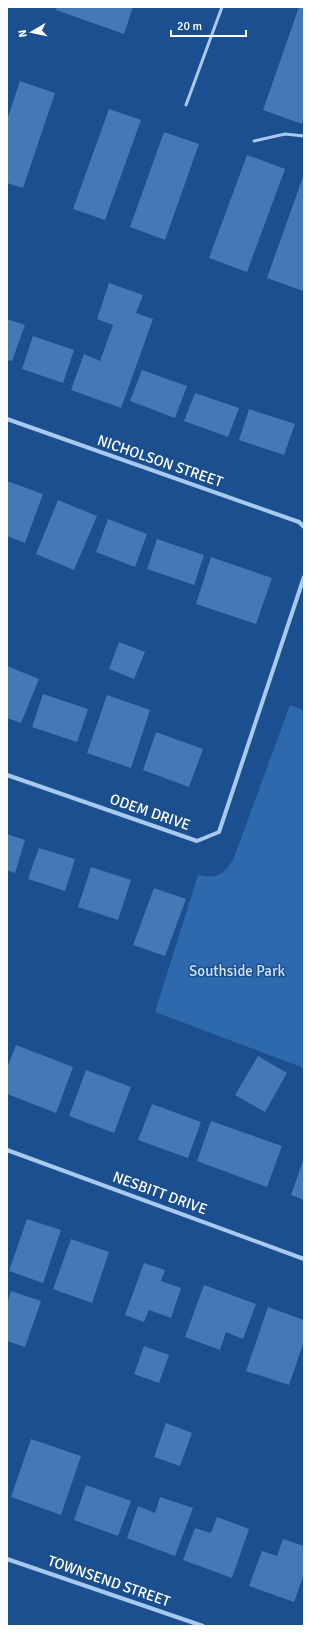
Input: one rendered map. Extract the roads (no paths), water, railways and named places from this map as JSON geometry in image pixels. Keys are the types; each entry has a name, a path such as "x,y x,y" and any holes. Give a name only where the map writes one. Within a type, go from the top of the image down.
{"street":[{"name":"NICHOLSON STREET","path":"7,420 291,519 299,522 304,527"},
{"name":"ODEM DRIVE","path":"7,775 197,841 219,832 304,577"},
{"name":"NESBITT DRIVE","path":"7,1150 304,1259"},
{"name":"TOWNSEND STREET","path":"7,1559 203,1626"}],"lane":[{"path":"186,105 222,7"},
{"path":"254,142 285,134 304,136"}],"park label":[{"name":"Southside Park","path":"237,971"}]}
